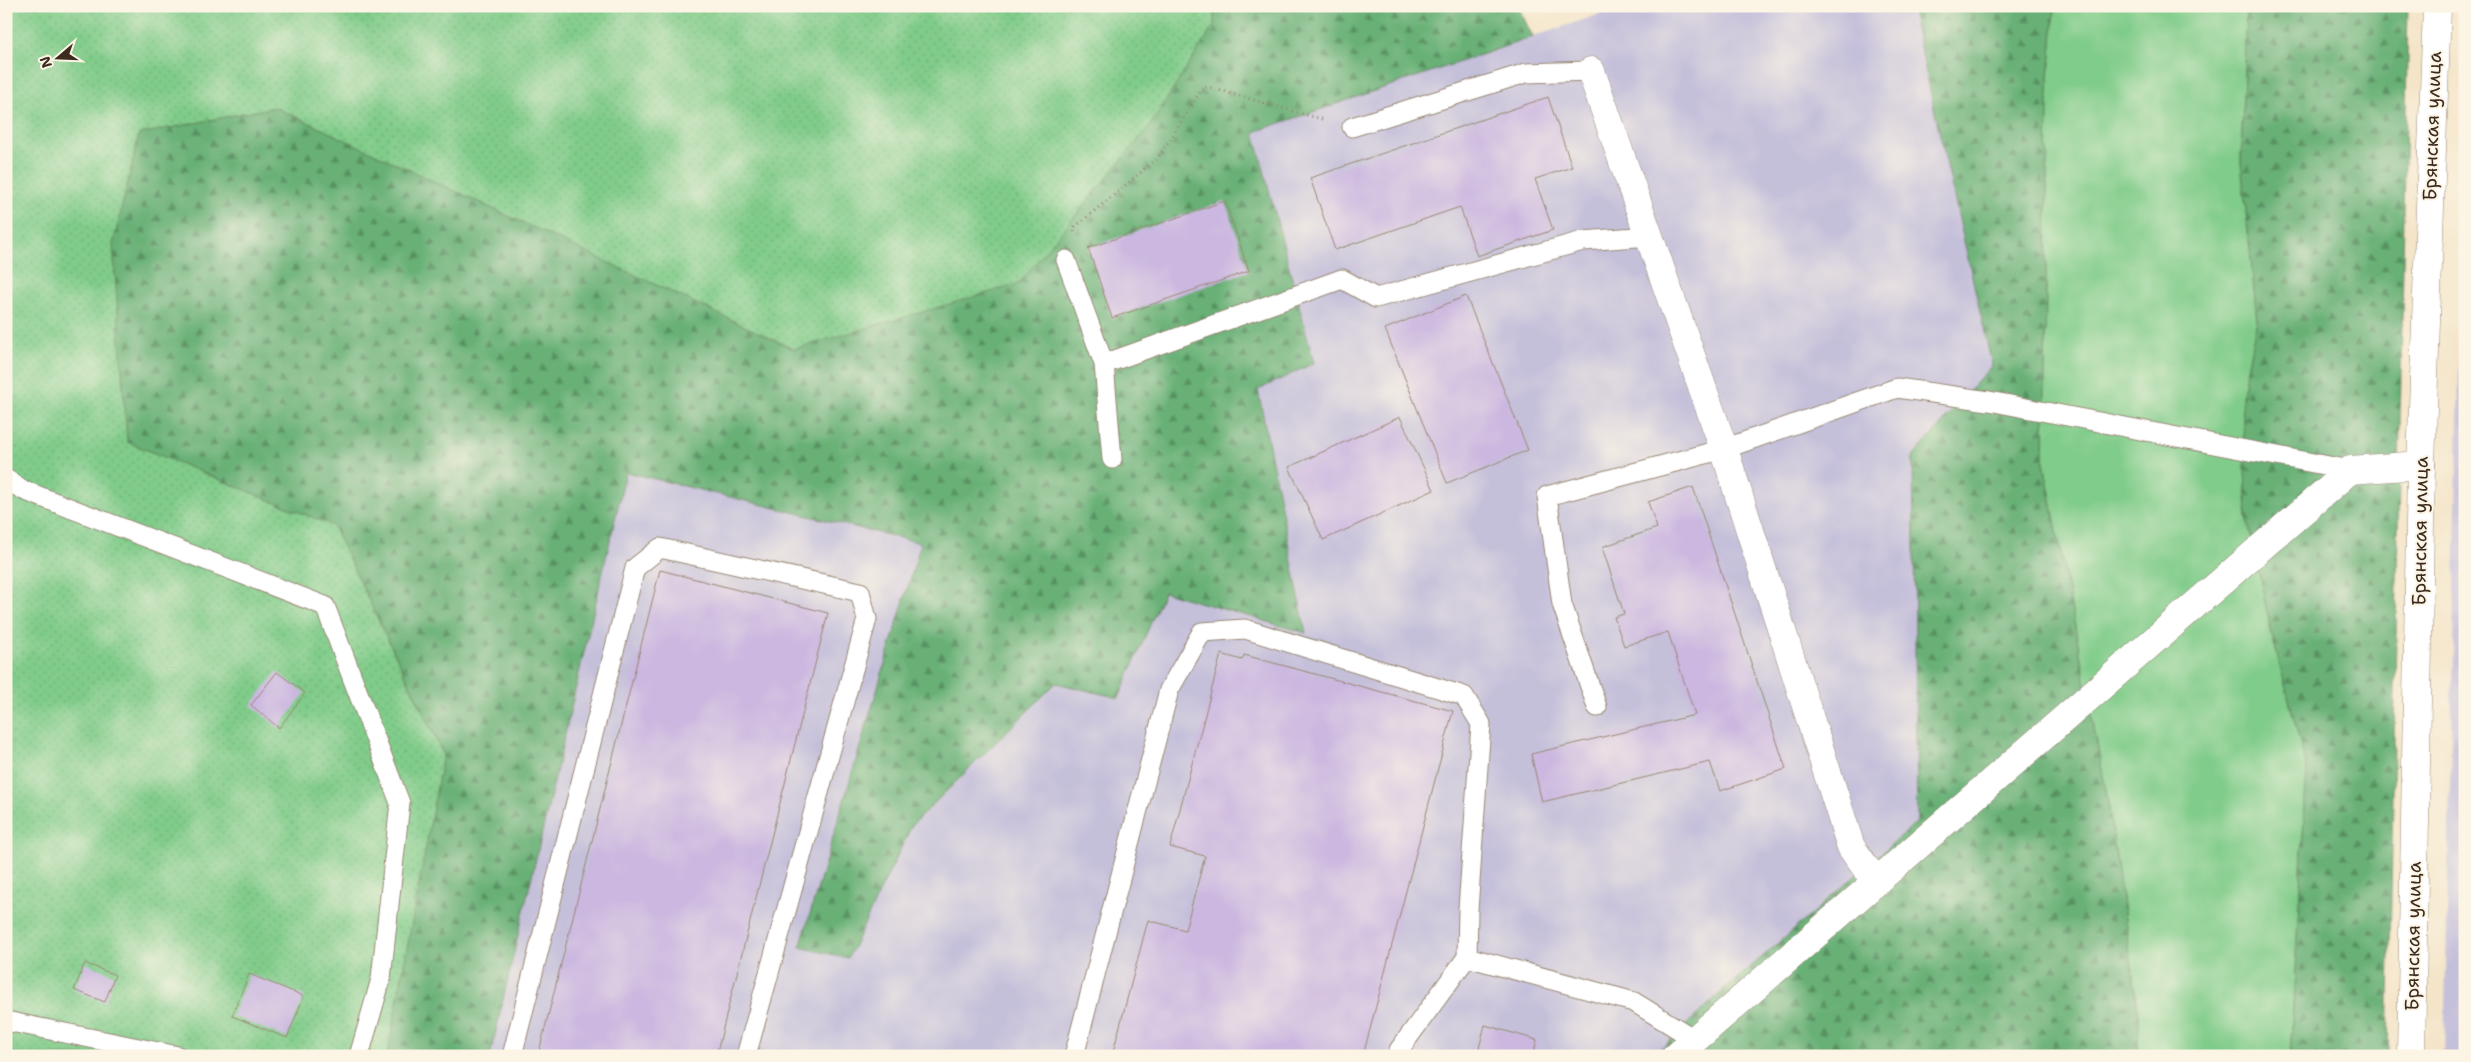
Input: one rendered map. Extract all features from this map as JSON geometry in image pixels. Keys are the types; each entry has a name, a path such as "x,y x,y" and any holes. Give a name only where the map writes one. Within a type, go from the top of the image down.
{"street":[{"name":"Брянская улица","path":"2411,1056 2421,465 2436,6"},
{"path":"1591,71 1724,450 1851,847 1876,882"},
{"path":"1685,1048 2350,470 2421,465"}],"lane":[{"path":"1352,127 1526,73 1591,71"},
{"path":"1104,364 1342,279 1376,298 1583,240 1649,236"},
{"path":"1066,260 1104,364 1112,459"},
{"path":"1597,707 1562,604 1547,496 1724,450 1897,388 1989,401 2350,470"},
{"path":"6,479 23,490 325,606 400,803 380,978 359,1056"},
{"path":"512,1056 635,568 660,548 860,592 867,619 746,1056"},
{"path":"1074,1056 1169,690 1202,632 1244,628 1464,696 1481,724 1468,910 1467,957 1399,1050 1398,1056"},
{"path":"1467,957 1634,1002 1685,1048"},
{"path":"6,1021 178,1056"}],"path":[{"path":"1066,260 1075,226 1158,158 1204,86 1352,127"}],"shaded area":[{"path":"1624,6 1911,6 1992,365 1913,457 1917,822 1715,998 1653,1056 490,1056 626,472 921,543 800,946 848,958 912,825 1056,683 1119,698 1164,592 1306,632 1258,389 1314,363 1254,131"},
{"path":"2465,95 2465,1056 2444,1056"}],"green space":[{"path":"6,6 1214,6 1214,25 1149,127 1018,284 794,349 275,107 139,134 113,245 127,442 333,526 443,754 387,1056 6,1056"},
{"path":"1214,6 1518,6 1533,37 1254,132 1314,363 1258,390 1306,633 1164,592 1119,698 1056,683 912,825 848,958 800,947 921,543 626,472 490,1056 387,1056 443,753 333,526 127,442 113,245 139,134 275,107 794,349 1214,25"},
{"path":"1911,6 2055,6 2048,90 2044,463 2108,802 2139,1017 2138,1056 1653,1056 1715,998 1917,822 1913,457 1992,365"},
{"path":"2055,6 2246,6 2241,162 2257,320 2242,394 2247,517 2271,631 2307,769 2290,1056 2138,1056 2139,1017 2108,802 2044,463 2048,90"},
{"path":"2246,6 2408,6 2388,1056 2290,1056 2307,769 2271,631 2247,517 2242,394 2257,320 2241,162"}],"building":[{"path":"1548,97 1572,167 1535,179 1553,230 1477,256 1460,207 1335,250 1310,178"},
{"path":"1225,201 1249,271 1112,318 1088,248"},
{"path":"1466,296 1528,450 1447,483 1385,329"},
{"path":"1400,417 1434,490 1323,540 1289,467"},
{"path":"1693,487 1786,769 1720,791 1710,762 1542,802 1531,754 1695,715 1668,632 1624,646 1614,617 1624,614 1602,547 1657,528 1648,502"},
{"path":"660,570 828,613 716,1056 538,1056"},
{"path":"1221,654 1242,660 1244,655 1453,711 1363,1056 1112,1056 1148,920 1185,930 1205,856 1170,847"},
{"path":"277,672 305,693 279,728 251,705"},
{"path":"85,963 115,975 105,1002 74,990"},
{"path":"249,974 304,996 287,1038 232,1016"},
{"path":"1485,1025 1537,1040 1533,1056 1477,1056"}]}
